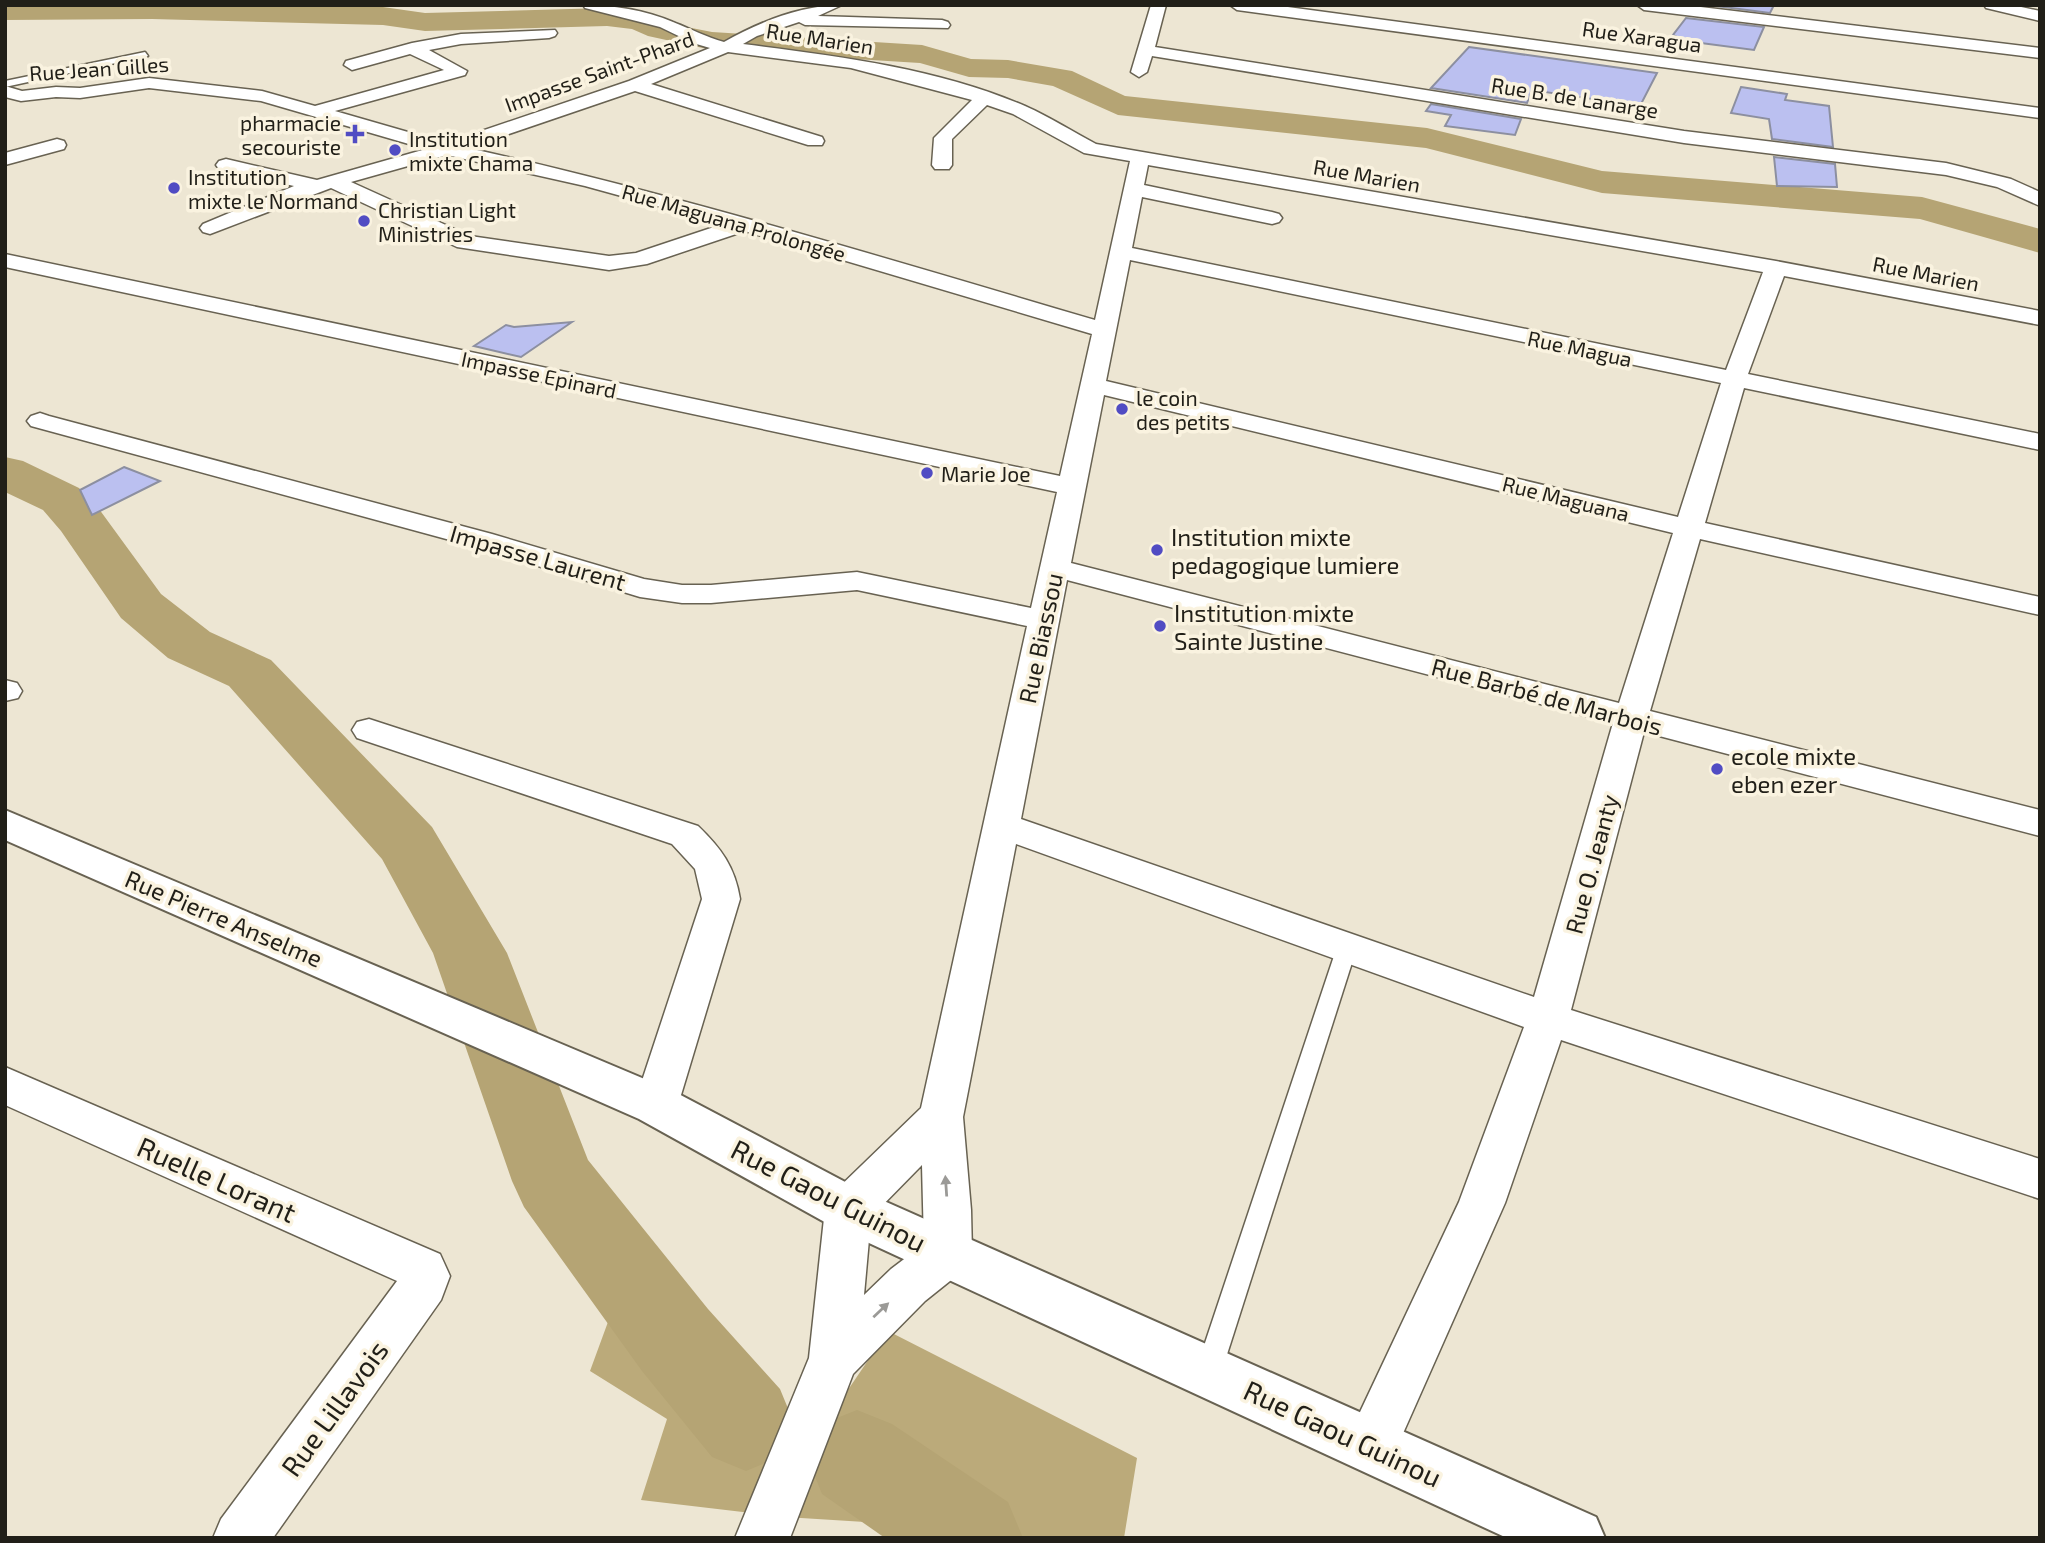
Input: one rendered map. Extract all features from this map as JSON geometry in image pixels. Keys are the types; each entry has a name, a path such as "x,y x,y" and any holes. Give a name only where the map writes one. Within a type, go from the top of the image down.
{"street":[{"name":"Rue Marien","path":"590,5 726,47 851,63 955,88 1019,110 1137,174 1776,268 2040,318"},
{"name":"Impasse Saint-Phard","path":"210,228 326,184 447,149 635,85 726,47 751,33 835,5"},
{"path":"1139,73 1146,50 1145,44 1159,5"},
{"name":"Rue Xaragua","path":"1237,5 1779,72 2040,113"},
{"path":"1377,24 1396,5"},
{"path":"1644,5 1794,30 2040,53"},
{"path":"1794,30 1802,5"},
{"path":"1991,5 2040,16"},
{"path":"787,19 942,24"},
{"path":"352,65 461,38 548,33"},
{"path":"316,111 459,71 412,48"},
{"name":"Rue B. de Lanarge","path":"1146,50 1684,137 1946,169 2004,183 2040,200"},
{"name":"Rue Jean Gilles","path":"10,95 165,83 262,96 360,124"},
{"path":"635,85 815,141"},
{"path":"942,165 943,138 984,97"},
{"name":"Rue Maguana Prolongée","path":"360,124 447,149 589,181 745,224 1104,330"},
{"path":"5,159 57,145"},
{"path":"226,165 326,184 465,242 609,263 639,259 745,224"},
{"path":"1137,174 1272,218"},
{"name":"Rue Biassou","path":"948,1254 948,1210 941,1117 1137,174"},
{"name":"Rue Magua","path":"1121,252 2040,442"},
{"name":"Impasse Epinard","path":"5,260 1072,487"},
{"name":"Rue O. Jeanty","path":"1370,1446 1482,1203 1548,1019 1631,718 1734,380 1776,268"},
{"name":"Rue Maguana","path":"1093,385 1690,528 2040,606"},
{"name":"Impasse Laurent","path":"40,421 482,540 640,588 682,594 710,594 857,581 1044,620"},
{"name":"Rue Barbé de Marbois","path":"1055,568 2040,823"},
{"path":"369,730 685,835 706,855 718,872 721,899 656,1105"},
{"name":"Rue Pierre Anselme","path":"5,824 452,1015 588,1078"},
{"path":"1001,825 1548,1019 2040,1179"},
{"name":"Rue Gaou Guinou","path":"588,1078 656,1105 848,1209 1575,1538"},
{"name":"Ruelle Lorant","path":"5,1085 423,1270 426,1276"},
{"path":"762,1538 834,1358 848,1209 941,1117"},
{"path":"834,1358 908,1285 948,1254"},
{"name":"Rue Lillavois","path":"240,1538 424,1284 426,1276"}],"lane":[{"path":"5,84 145,54"},
{"path":"1209,1371 1347,947"}],"shaded area":[{"path":"612,1311 820,1431 888,1331 1137,1458 1124,1538 930,1538 913,1525 785,1517 641,1500 667,1419 590,1371"}],"building":[{"path":"1708,5 1774,5 1770,13"},
{"path":"1686,18 1764,27 1754,50 1701,43 1693,45 1673,35"},
{"path":"1469,47 1657,73 1640,106 1532,90 1527,103 1431,88"},
{"path":"1741,87 1787,94 1785,100 1829,106 1833,147 1772,139 1769,119 1731,113"},
{"path":"1431,104 1521,119 1515,135 1445,126 1451,115 1426,111"},
{"path":"1774,157 1835,164 1837,187 1777,186"},
{"path":"572,322 521,357 474,346 506,325 514,327"},
{"path":"124,467 160,481 92,515 80,490"}],"waterway":[{"path":"5,12 152,11 383,16 425,22 607,17 639,21 658,30 712,41 922,54 969,68 1008,69 1061,78 1118,105 1427,138 1602,182 1922,208 2040,241"},
{"path":"5,472 61,499 80,520 141,606 189,645 250,673 408,844 470,953 554,1181 675,1340 746,1423"},
{"path":"857,1459 972,1538"}],"place":[{"name":"pharmacie secouriste","path":"355,134"},
{"name":"Institution mixte Chama","path":"395,150"},
{"name":"Institution mixte le Normand","path":"174,188"},
{"name":"Christian Light Ministries","path":"364,221"},
{"name":"le coin des petits","path":"1122,409"},
{"name":"Marie Joe","path":"927,473"},
{"name":"Institution mixte pedagogique lumiere","path":"1157,550"},
{"name":"Institution mixte Sainte Justine","path":"1160,626"},
{"name":"ecole mixte eben ezer","path":"1717,769"}]}
